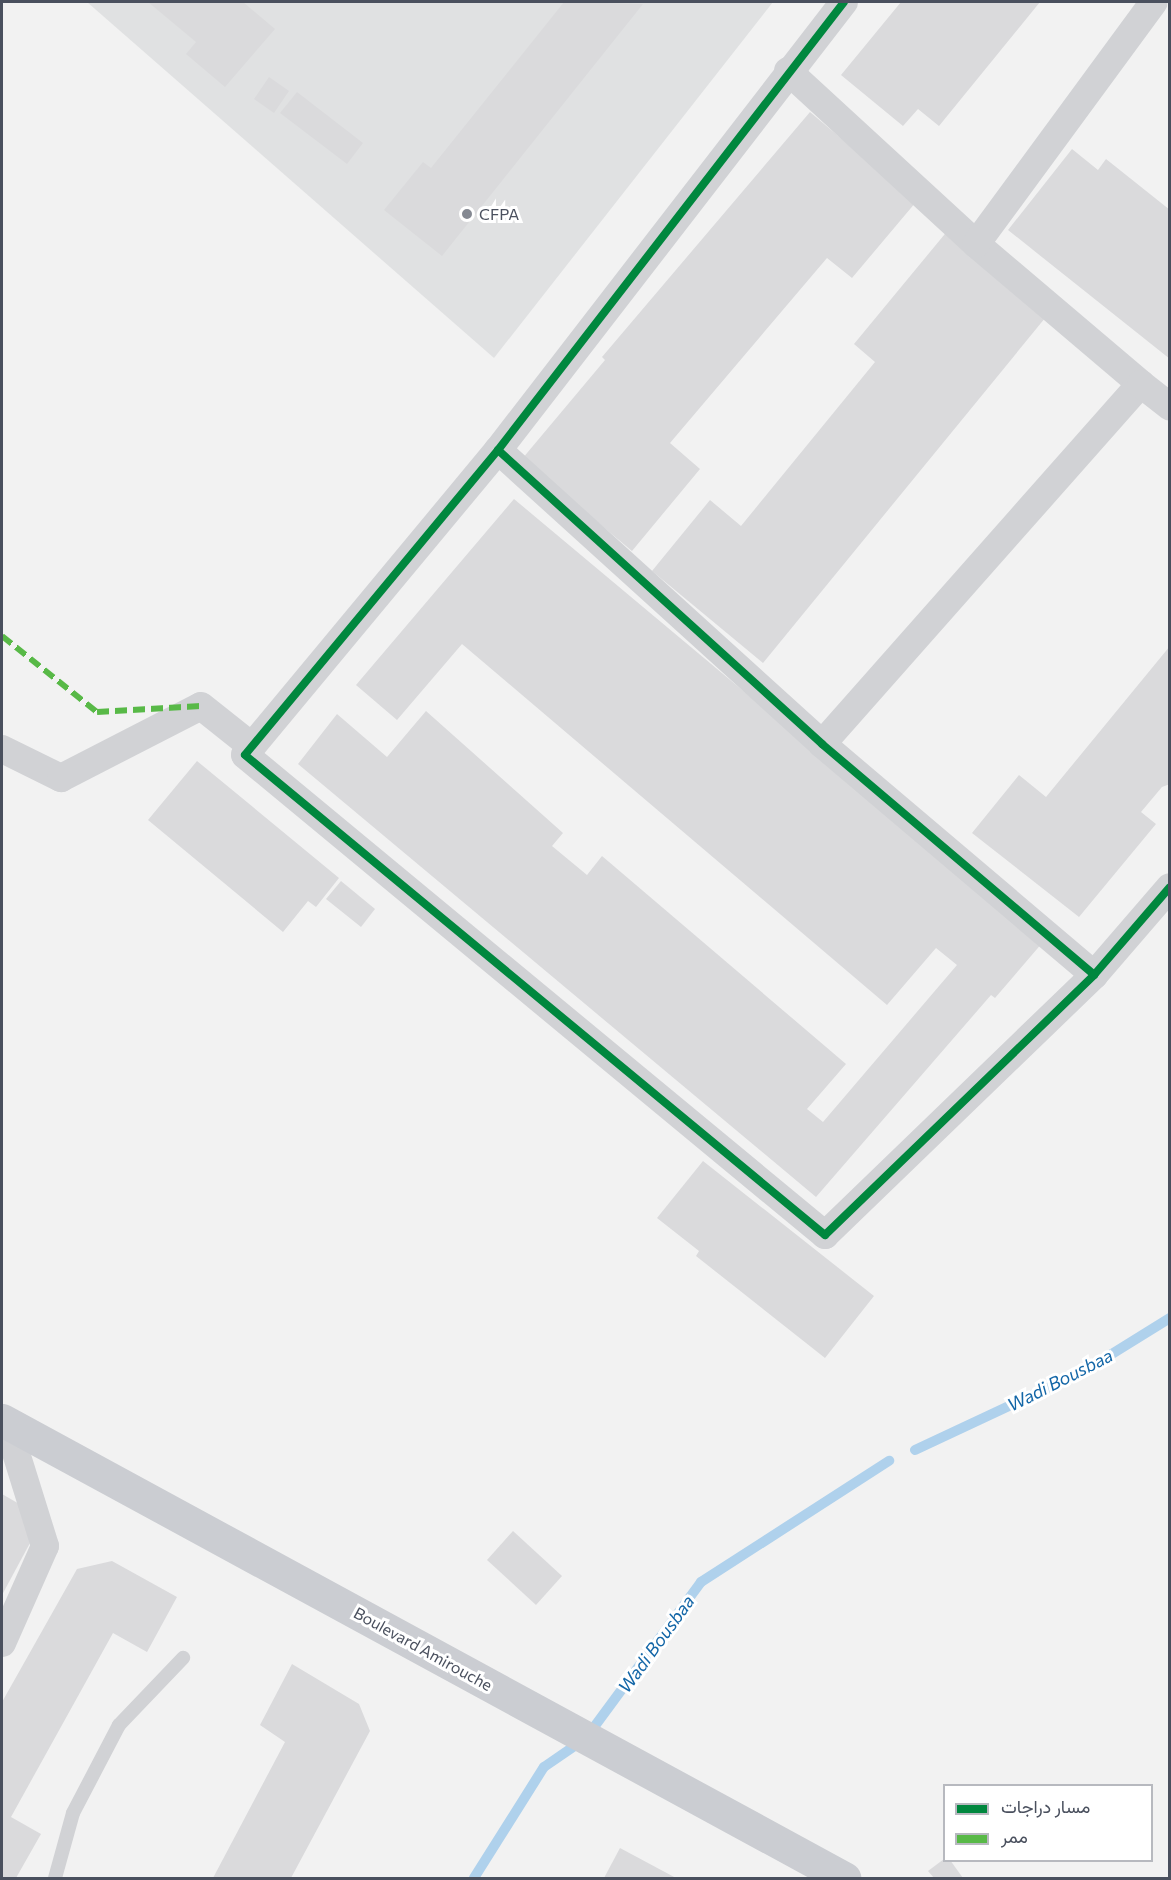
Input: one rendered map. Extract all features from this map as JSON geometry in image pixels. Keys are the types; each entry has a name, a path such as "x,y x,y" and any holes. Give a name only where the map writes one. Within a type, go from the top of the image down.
{"main road":[{"name":"Boulevard Amirouche","path":"4,1422 843,1878"}],"street":[{"path":"844,2 788,71 498,450 250,745 245,755 825,1235 1094,975 1170,887"},
{"path":"976,244 1154,2"},
{"path":"788,71 976,244 1170,407"},
{"path":"822,744 1141,384"},
{"path":"498,450 822,744 1094,975"},
{"path":"2,749 61,778 201,706 250,745"},
{"path":"2,1643 45,1546 4,1422"}],"lane":[{"path":"55,1878 73,1813 119,1725 183,1658"}],"shaded area":[{"name":"CFPA","path":"87,2 773,2 494,358"}],"building":[{"path":"148,2 243,2 275,29 225,87 186,54 196,42"},
{"path":"564,2 643,4 442,256 384,210 423,162 431,168"},
{"path":"901,2 1040,2 939,126 918,109 903,126 841,75"},
{"path":"269,77 289,91 274,113 254,99"},
{"path":"297,92 363,143 347,164 280,113"},
{"path":"810,112 916,202 852,278 827,258 670,443 700,469 632,551 522,459 605,360 602,357"},
{"path":"1072,149 1098,170 1106,159 1170,210 1170,359 1008,230"},
{"path":"949,229 1050,312 763,663 652,571 710,500 741,526 875,362 854,344"},
{"path":"514,499 1043,942 995,998 991,995 816,1197 298,764 337,714 387,757 426,711 563,833 552,846 587,875 602,856 846,1064 807,1109 823,1122 957,965 936,948 887,1005 462,644 397,720 356,685"},
{"path":"1170,646 1170,784 1162,787 1141,812 1156,824 1079,917 972,833 1019,775 1046,797"},
{"path":"197,761 339,878 316,907 308,901 283,932 148,820"},
{"path":"341,881 375,909 361,927 326,899"},
{"path":"703,1161 874,1296 825,1358 696,1256 699,1251 657,1218"},
{"path":"2,1494 21,1505 30,1543 2,1595"},
{"path":"513,1531 562,1576 536,1605 487,1560"},
{"path":"112,1561 177,1597 147,1652 113,1633 11,1817 41,1834 16,1878 2,1878 2,1702 77,1569"},
{"path":"292,1664 359,1704 370,1731 291,1878 213,1878 285,1742 260,1725"},
{"path":"620,1848 676,1878 604,1878"},
{"path":"943,1860 943,1862 951,1862 963,1878 934,1878 928,1871"}],"waterway":[{"name":"Wadi Bousbaa","path":"915,1450 1086,1370 1170,1318"},
{"name":"Wadi Bousbaa","path":"474,1878 544,1767 586,1738 701,1582 889,1461"}],"marked path":[{"path":"2,636 97,712 201,706"}],"cycle path":[{"path":"844,2 498,450 245,755 825,1235 1094,975 1170,887"},
{"path":"498,450 822,744 1094,975"}],"place":[{"name":"CFPA","path":"467,214"}]}
